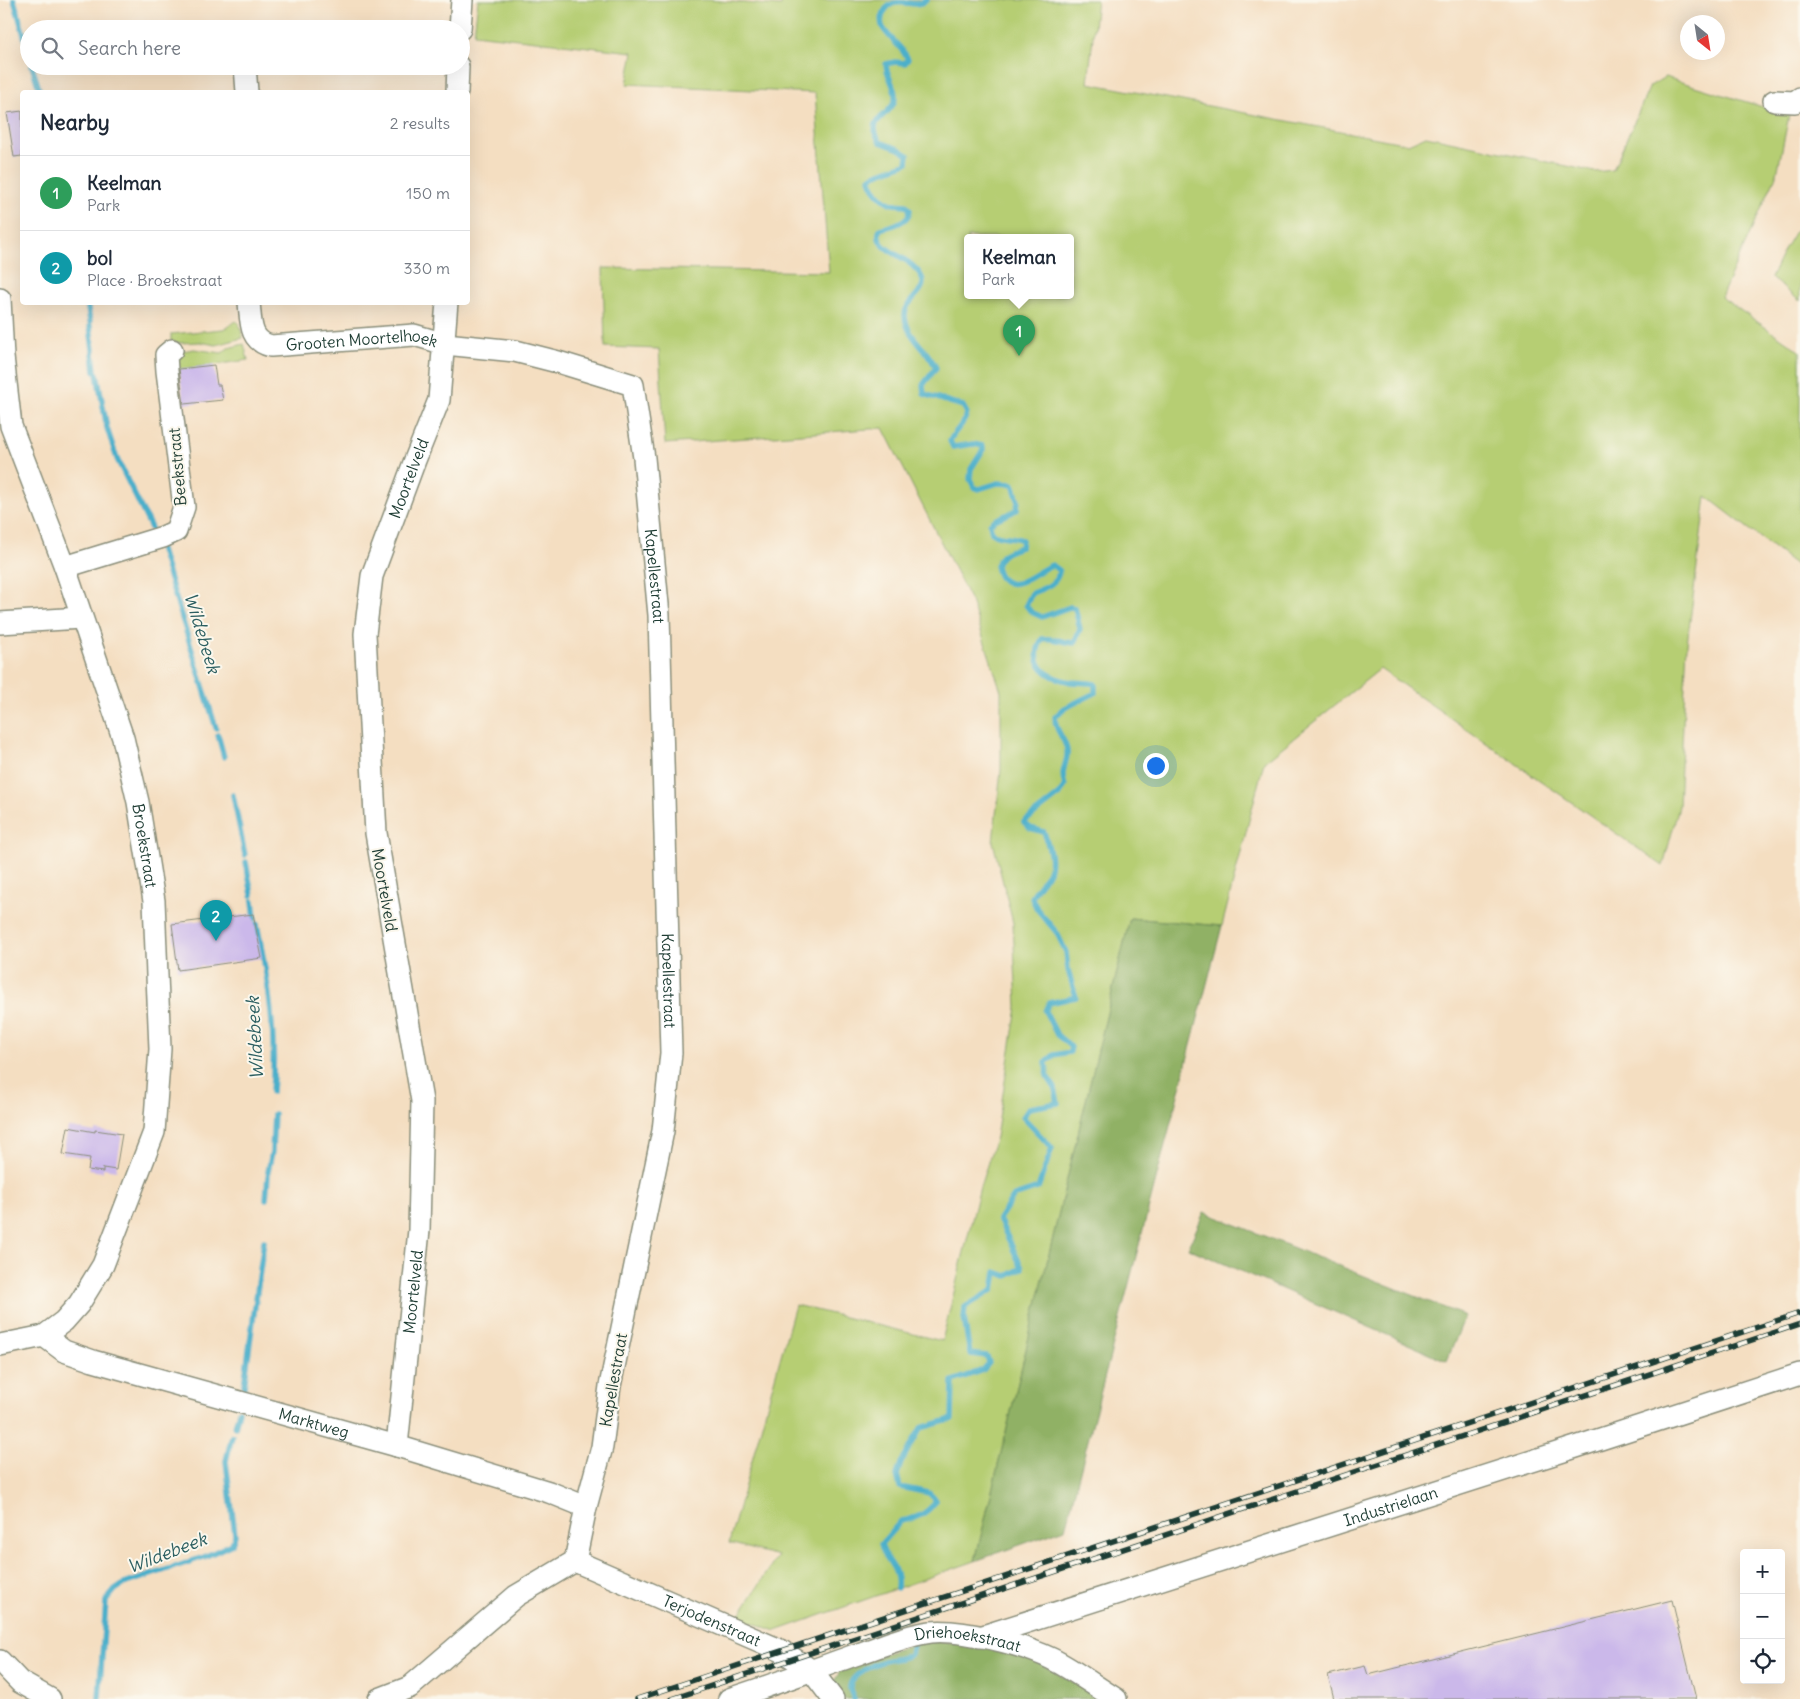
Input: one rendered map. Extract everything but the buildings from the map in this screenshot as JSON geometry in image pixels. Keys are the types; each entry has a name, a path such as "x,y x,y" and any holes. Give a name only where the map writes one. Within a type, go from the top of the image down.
{"street":[{"path":"461,20 462,0"},
{"path":"246,75 247,90"},
{"path":"457,90 458,75"},
{"path":"1774,101 1795,102 1800,98"},
{"name":"Broekstraat","path":"0,299 3,357 11,426 65,567 123,738 138,802 154,901 160,1049 154,1132 103,1265 79,1304 64,1321 44,1336 0,1345"},
{"name":"Grooten Moortelhoek","path":"249,305 252,326 256,338 262,344 271,346 414,335 445,344"},
{"path":"445,344 446,305"},
{"name":"Moortelveld","path":"397,1446 419,1230 422,1101 376,833 364,634 372,576 415,460 440,400 445,344"},
{"name":"Kapellestraat","path":"445,344 516,352 558,362 633,385 644,458 659,615 671,1054 663,1130 610,1386 602,1447 586,1507 575,1561"},
{"name":"Beekstraat","path":"65,567 163,537 176,531 184,507 167,371 166,355 172,350"},
{"path":"0,623 82,618"},
{"name":"Marktweg","path":"44,1336 64,1351 93,1361 397,1446 549,1492 586,1507"},
{"name":"Industrielaan","path":"980,1636 1800,1374"},
{"path":"379,1699 410,1687 516,1596 575,1561"},
{"name":"Terjodenstraat","path":"575,1561 782,1651 811,1670 834,1699"},
{"name":"Driehoekstraat","path":"729,1699 911,1636 932,1632 949,1632 980,1636 1051,1659 1116,1699"},
{"path":"0,1661 20,1682 50,1699"}],"green space":[{"path":"478,0 709,0 781,6 782,0 1097,0 1088,83 1408,144 1426,136 1595,172 1613,170 1650,86 1665,77 1789,115 1777,174 1721,297 1800,351 1800,568 1706,496 1687,644 1679,806 1663,866 1380,669 1264,762 1222,926 1130,918 975,1561 776,1631 738,1617 778,1556 729,1543 795,1305 942,1341 980,1187 996,1137 1017,1007 1013,923 993,842 1001,770 1001,691 971,601 883,428 665,444 659,349 605,347 603,268 829,272 815,93 627,84 633,52 474,34"},
{"path":"1800,223 1800,301 1771,278 1785,248"},
{"path":"235,321 239,323 243,338 216,345 200,342 180,343 171,341 171,334 223,329"},
{"path":"244,344 248,360 177,370 177,352 194,349 222,353 228,348"},
{"path":"1130,918 1222,926 1065,1529 975,1561"},
{"path":"1204,1212 1465,1316 1447,1361 1188,1248"},
{"path":"925,1640 997,1647 1040,1663 1101,1699 840,1699 833,1683 842,1668"}],"waterway":[{"name":"Wildebeek","path":"14,0 20,21"},
{"path":"905,260 886,248 879,239 879,235 880,229 903,221 910,210 906,205 892,204 883,199 874,189 870,178 907,163 908,155 899,149 880,142 876,134 875,127 877,122 893,105 895,99 886,64 895,62 905,63 908,59 883,28 882,16 892,4 919,4 927,0"},
{"name":"Wildebeek","path":"35,75 39,90"},
{"path":"897,1588 894,1569 881,1544 901,1521 921,1515 936,1500 929,1493 900,1487 897,1475 901,1463 921,1428 952,1419 953,1381 983,1370 989,1363 987,1356 970,1354 964,1318 965,1307 993,1290 996,1272 1007,1276 1022,1268 999,1219 1014,1196 1038,1188 1052,1148 1023,1117 1029,1108 1058,1103 1055,1088 1047,1076 1046,1062 1054,1055 1070,1052 1071,1047 1057,1035 1045,1011 1049,1003 1076,997 1068,970 1066,952 1057,933 1037,909 1032,898 1049,870 1051,859 1047,842 1044,832 1030,828 1024,822 1059,795 1065,786 1063,774 1067,750 1056,727 1055,717 1063,709 1095,693 1095,684 1063,680 1048,673 1039,663 1037,656 1042,639 1074,643 1080,629 1075,608 1070,607 1042,617 1031,612 1026,605 1032,593 1045,588 1056,579 1059,570 1052,565 1026,579 1013,583 1007,582 998,574 996,566 1000,558 1009,551 1021,547 1022,540 992,533 990,524 1017,509 1018,500 1013,484 998,483 979,489 974,487 970,479 971,469 983,450 983,446 973,444 953,447 950,441 964,421 967,413 963,406 924,394 923,385 936,368 933,361 913,337 906,324 906,309 923,286 923,279 918,271 908,262"},
{"name":"Wildebeek","path":"87,305 90,322"},
{"name":"Wildebeek","path":"90,326 93,350"},
{"name":"Wildebeek","path":"93,353 95,371"},
{"name":"Wildebeek","path":"97,374 107,428 117,459 153,532"},
{"name":"Wildebeek","path":"160,547 216,728"},
{"name":"Wildebeek","path":"218,735 224,757"},
{"name":"Wildebeek","path":"233,795 245,855"},
{"name":"Wildebeek","path":"246,862 252,895"},
{"name":"Wildebeek","path":"253,901 255,918"},
{"name":"Wildebeek","path":"257,924 265,966 272,1029 272,1092"},
{"name":"Wildebeek","path":"268,1172 272,1152 274,1114"},
{"name":"Wildebeek","path":"266,1199 268,1176"},
{"name":"Wildebeek","path":"243,1393 264,1241"},
{"name":"Wildebeek","path":"235,1427 239,1411"},
{"name":"Wildebeek","path":"99,1698 106,1601 115,1590 124,1584 204,1557 232,1544 235,1535 226,1461 232,1436"},
{"path":"854,1699 850,1689 854,1678 878,1663 908,1656 911,1654 913,1645"}],"railway":[{"path":"637,1699 1800,1313"},
{"path":"672,1699 1800,1324"}],"place":[{"name":"Keelman","path":"1019,356"},
{"name":"bol","path":"216,941"}]}
